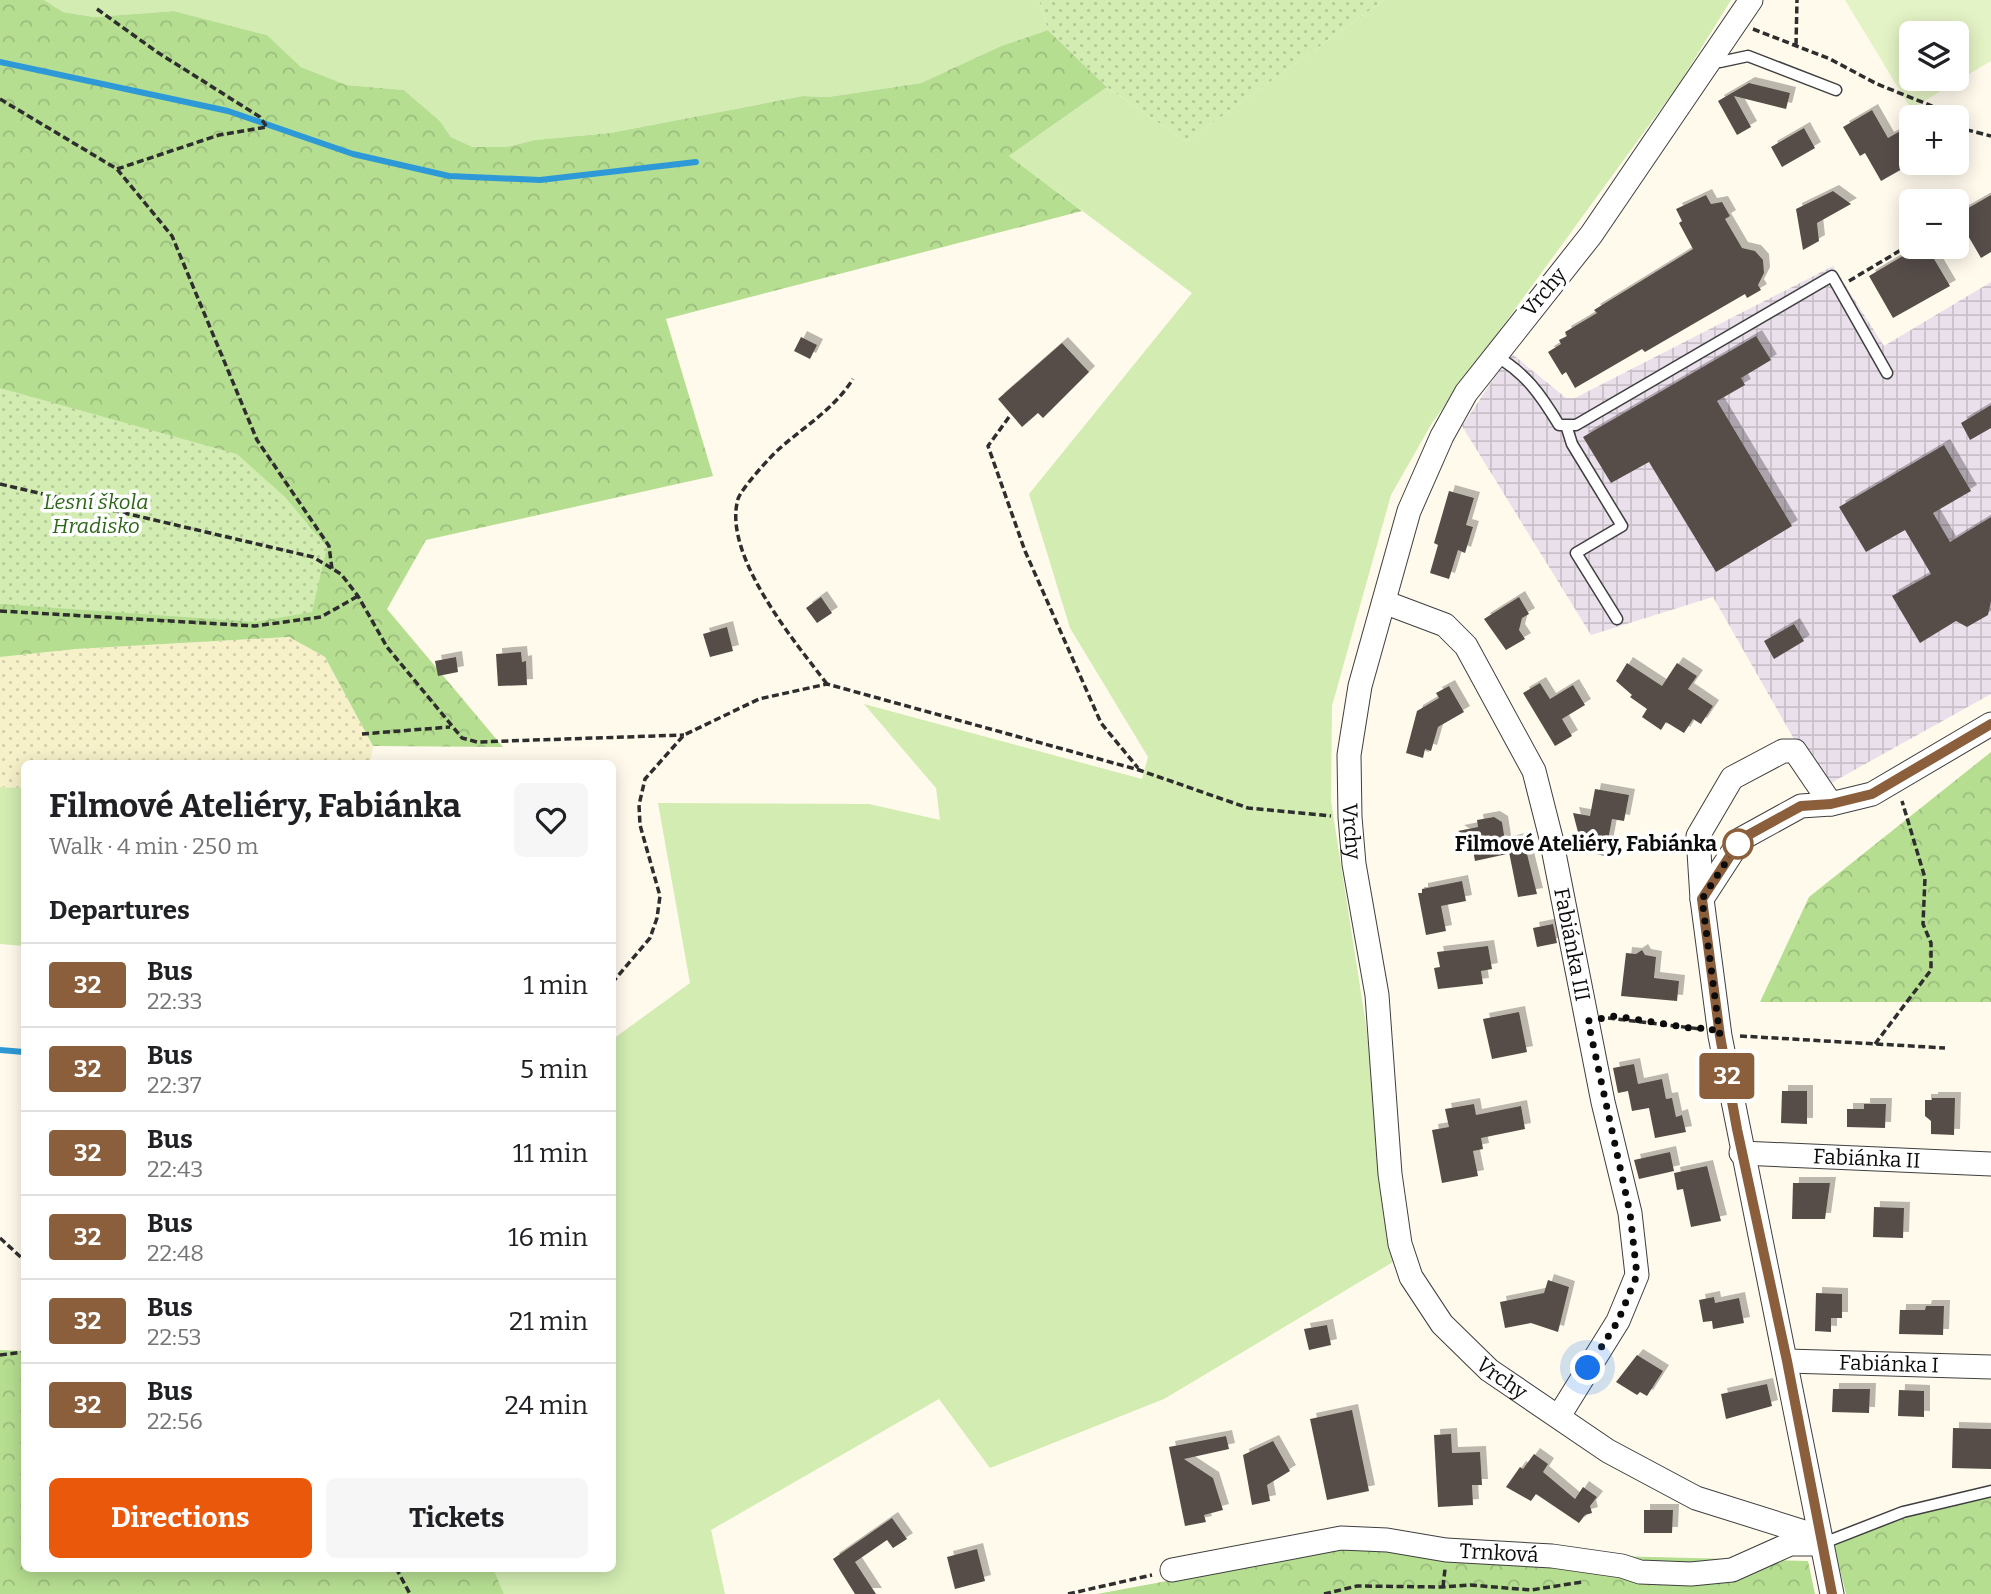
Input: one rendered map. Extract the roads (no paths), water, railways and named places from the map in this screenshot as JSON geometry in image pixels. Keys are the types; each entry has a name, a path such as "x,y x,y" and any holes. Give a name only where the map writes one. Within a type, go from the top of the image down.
{"street":[{"name":"Vrchy","path":"1751,0 1591,236 1494,355 1466,393 1442,436 1409,511 1360,686 1349,755 1350,817 1354,864 1377,995 1390,1174 1400,1244 1411,1277 1442,1324 1489,1370 1608,1451 1696,1498 1820,1540"},
{"name":"Fabiánka III","path":"1384,603 1445,625 1466,646 1534,771 1551,838 1630,1213 1637,1275 1618,1321 1559,1416"},
{"path":"1702,899 1741,839 1801,806 1831,804 1872,794 1991,724"},
{"path":"1831,804 1795,751 1783,751 1732,778 1698,836 1702,899 1720,1036 1741,1153 1787,1361 1832,1594"},
{"name":"Fabiánka II","path":"1741,1153 1991,1164"},
{"name":"Fabiánka I","path":"1787,1361 1991,1367"},
{"name":"Trnková","path":"1172,1570 1341,1538 1387,1540 1446,1550 1552,1556 1622,1566 1640,1572 1691,1574 1732,1570 1790,1544 1820,1540"}],"lane":[{"path":"1711,60 1720,62 1748,56 1836,90"},
{"path":"1494,355 1516,367 1541,395 1559,425 1576,425 1832,276 1887,373"},
{"path":"1566,425 1572,444 1622,526 1576,553 1617,619"},
{"path":"1820,1540 1903,1512 1991,1491"}],"waterway":[{"path":"0,62 228,111 353,154 449,176 540,180 696,162"},
{"path":"0,1050 21,1052"}],"place":[{"name":"Filmové Ateliéry, Fabiánka","path":"1738,844"}],"park label":[{"name":"Lesní škola Hradisko","path":"96,514"}]}
